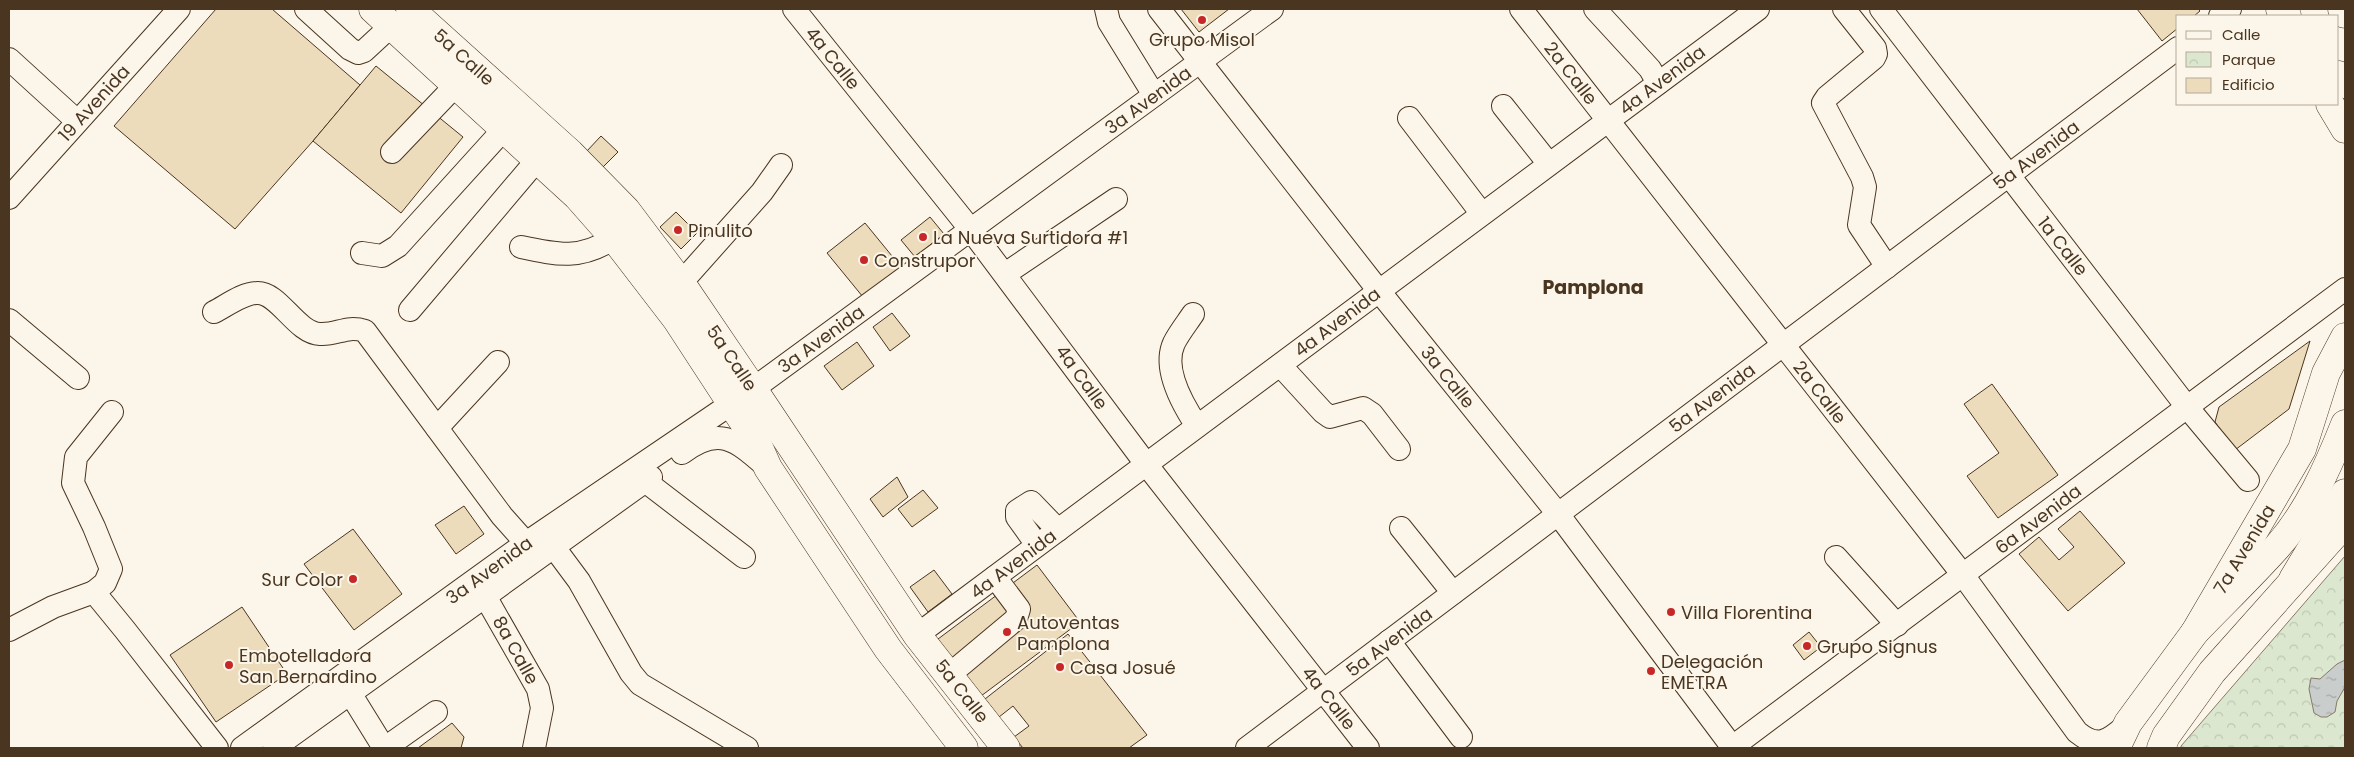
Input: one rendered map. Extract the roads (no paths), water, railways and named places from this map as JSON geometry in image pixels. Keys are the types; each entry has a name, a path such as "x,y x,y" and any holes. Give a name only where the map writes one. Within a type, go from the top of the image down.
{"main road":[{"path":"2342,9 2345,14"},
{"name":"5a Calle","path":"391,15 455,86 630,243 681,283 917,635 1006,748"},
{"name":"5a Calle","path":"391,15 570,153 626,210 630,243 676,320 756,440 768,468 888,649 964,748"},
{"path":"2331,105 2345,129"},
{"name":"7a Avenida","path":"2116,748 2128,723 2195,632 2302,449 2326,373 2345,337"},
{"path":"2195,632 2278,546 2297,519 2330,463 2345,424"},
{"path":"2293,579 2345,493"},
{"path":"2160,748 2166,736 2212,672 2345,522"}],"street":[{"name":"19 Avenida","path":"9,198 179,9"},
{"path":"306,9 350,49 358,53 364,51 391,15"},
{"name":"4a Calle","path":"794,9 971,230 1146,464 1368,748"},
{"path":"1106,9 1109,22 1154,95"},
{"name":"3a Calle","path":"1159,9 1379,291 1558,514 1732,748"},
{"name":"3a Avenida","path":"539,549 731,404 1272,9"},
{"name":"2a Calle","path":"1521,9 1963,575 2076,732 2085,738 2097,742 2110,740 2128,723"},
{"path":"1595,9 1650,68 1658,83"},
{"name":"4a Avenida","path":"917,635 1758,9"},
{"path":"1844,9 1875,48 1876,54 1874,58 1827,97 1823,103 1862,177 1865,187 1859,225 1887,267"},
{"name":"1a Calle","path":"1881,9 2187,407 2248,480"},
{"name":"5a Avenida","path":"1247,748 2176,50"},
{"path":"9,59 78,121"},
{"path":"392,152 455,86"},
{"path":"1503,106 1549,164"},
{"path":"1409,118 1482,214"},
{"path":"362,253 382,256 398,246 504,130"},
{"path":"410,310 537,160"},
{"path":"681,283 762,192 781,165"},
{"path":"1005,274 1116,199"},
{"path":"521,247 557,255 577,254 601,247 630,243"},
{"name":"6a Avenida","path":"1732,748 2345,289"},
{"path":"214,312 243,297 256,293 268,295 300,325 319,334 354,328 365,331 502,516 579,581 631,673 640,684 747,748"},
{"path":"1193,314 1173,345 1171,374 1187,410 1198,426"},
{"path":"9,320 78,378"},
{"path":"437,428 498,362"},
{"path":"1280,364 1322,412 1330,417 1363,408 1372,414 1399,449"},
{"path":"753,389 746,402 756,440"},
{"path":"9,630 53,607 94,592 105,583 111,569 73,483 76,457 112,412"},
{"name":"3a Avenida","path":"242,748 539,549 645,481 695,443 715,436 729,438 768,468"},
{"path":"645,481 744,557"},
{"path":"1037,546 1018,517 1017,511 1031,502 1058,530"},
{"path":"1401,528 1453,593"},
{"path":"1836,557 1896,625"},
{"path":"949,675 1016,618 1018,614 1019,609 995,577"},
{"name":"3a Avenida","path":"274,748 350,694 480,589"},
{"name":"8a Calle","path":"480,589 538,689 542,708 534,748"},
{"path":"94,592 217,748"},
{"path":"1389,641 1461,738"},
{"path":"350,694 385,748 436,712"}],"water":[{"path":"2345,660 2345,687 2337,701 2335,712 2327,717 2321,717 2314,713 2309,689 2311,678 2320,679 2337,664"}],"place":[{"name":"Grupo Misol","path":"1202,20"},
{"name":"Pinulito","path":"678,230"},
{"name":"La Nueva Surtidora #1","path":"923,237"},
{"name":"Construpor","path":"864,260"},
{"name":"Sur Color","path":"353,579"},
{"name":"Villa Florentina","path":"1671,612"},
{"name":"Autoventas Pamplona","path":"1007,632"},
{"name":"Grupo Signus","path":"1807,646"},
{"name":"Embotelladora San Bernardino","path":"229,665"},
{"name":"Casa Josué","path":"1060,667"},
{"name":"Delegación EMETRA","path":"1651,671"}],"district":[{"name":"Pamplona","path":"1593,287"}]}
